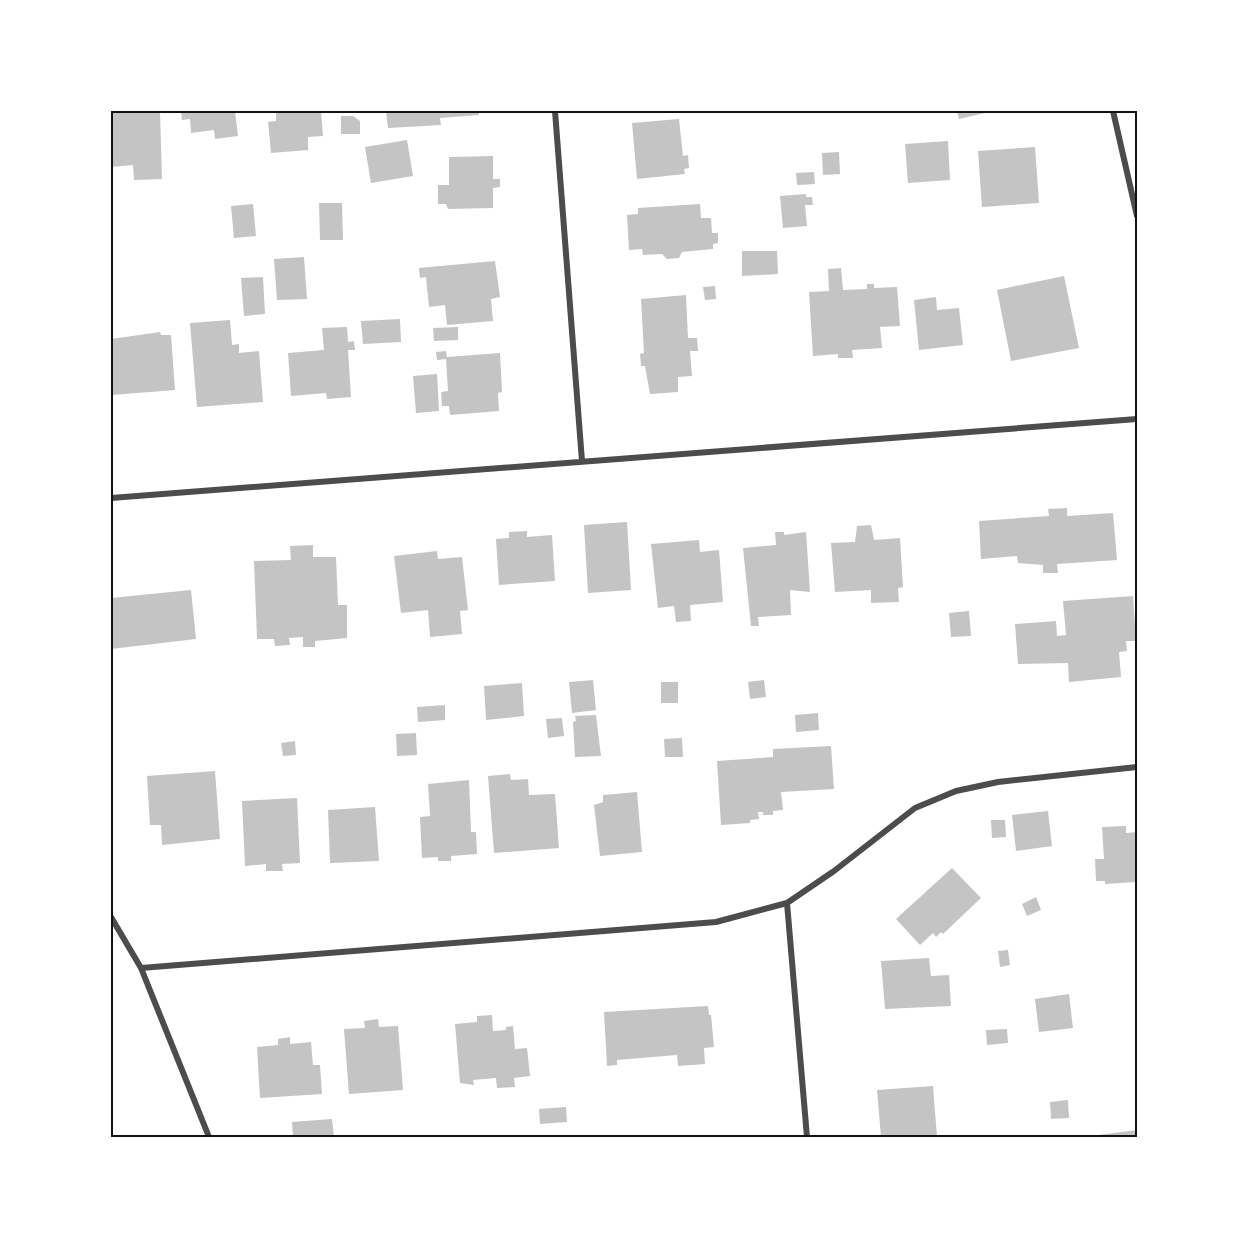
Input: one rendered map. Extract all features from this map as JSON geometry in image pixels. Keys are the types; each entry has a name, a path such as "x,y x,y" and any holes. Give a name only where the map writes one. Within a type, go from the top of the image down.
{"street":[{"path":"555,111 582,461"},
{"path":"1113,111 1137,216"},
{"path":"111,498 1137,419"},
{"path":"141,968 716,922 787,903 915,808 956,791 998,782 1137,767"},
{"path":"787,903 807,1137"},
{"path":"111,917 141,968 209,1137"}],"building":[{"path":"111,111 160,111 162,179 134,180 133,165 111,167"},
{"path":"181,111 235,111 238,136 215,139 214,130 191,133 190,119 182,120"},
{"path":"276,111 321,111 323,136 308,137 308,150 271,153 268,122 276,121"},
{"path":"386,111 479,111 479,115 440,118 441,125 388,128"},
{"path":"957,111 988,111 989,112 959,119"},
{"path":"341,116 353,116 360,121 360,134 341,134"},
{"path":"679,119 683,156 688,155 689,168 684,169 685,174 637,179 632,123"},
{"path":"407,140 413,176 371,183 365,147"},
{"path":"948,141 950,180 908,183 905,144"},
{"path":"1035,147 1039,203 982,207 978,151"},
{"path":"839,152 840,174 823,175 822,153"},
{"path":"493,156 493,179 500,179 500,187 493,188 493,208 448,209 446,204 438,204 438,185 449,185 449,157"},
{"path":"814,172 815,184 797,185 796,173"},
{"path":"806,194 806,197 812,197 813,205 805,205 807,226 783,228 780,196"},
{"path":"319,203 342,203 343,240 320,240"},
{"path":"253,204 256,236 234,238 231,206"},
{"path":"700,204 701,218 711,218 712,233 718,233 718,243 713,244 713,249 682,252 679,258 667,259 662,254 643,255 642,249 629,250 627,215 638,214 638,208"},
{"path":"742,251 777,251 778,274 742,276"},
{"path":"304,257 307,299 277,300 274,259"},
{"path":"495,261 500,297 491,299 493,321 447,325 445,305 429,307 426,277 420,278 419,268"},
{"path":"841,268 843,290 867,289 867,284 874,284 874,288 897,287 900,326 880,327 882,348 852,350 853,358 838,358 838,354 813,356 809,292 829,291 828,269"},
{"path":"1064,276 1079,348 1011,361 997,290"},
{"path":"263,277 265,314 244,316 241,278"},
{"path":"715,286 716,299 705,300 703,287"},
{"path":"686,295 688,338 697,338 698,351 690,351 692,376 678,377 678,392 650,394 645,366 641,366 640,354 644,353 641,299"},
{"path":"936,297 937,310 959,308 963,345 919,350 914,300"},
{"path":"400,319 401,342 363,344 361,321"},
{"path":"230,320 232,345 239,344 239,353 259,351 263,402 197,407 190,323"},
{"path":"347,327 348,342 354,341 355,350 348,350 351,397 327,399 326,393 291,396 288,353 324,350 322,328"},
{"path":"458,327 458,340 434,341 433,328"},
{"path":"160,332 161,335 171,335 175,390 112,395 111,339"},
{"path":"446,351 447,357 500,353 502,392 498,393 499,411 450,415 449,406 442,406 441,392 448,391 446,359 437,360 436,352"},
{"path":"437,374 439,411 416,413 413,376"},
{"path":"1067,508 1067,516 1113,513 1117,560 1057,564 1058,573 1043,573 1043,565 1018,563 1017,556 981,559 979,521 1049,516 1048,509"},
{"path":"627,522 631,590 588,593 584,525"},
{"path":"871,525 874,540 900,538 903,587 898,588 899,602 871,603 871,590 835,592 831,543 855,542 857,526"},
{"path":"527,531 527,537 552,535 555,581 499,585 496,539 509,538 509,532"},
{"path":"775,532 784,532 784,535 806,532 810,592 790,590 791,615 758,617 759,626 751,626 743,548 776,545"},
{"path":"699,540 700,552 719,550 723,602 690,605 691,621 676,622 674,606 658,608 651,544"},
{"path":"313,545 313,557 336,557 338,605 347,605 347,638 315,641 315,647 303,647 303,637 289,638 290,645 275,646 274,639 257,639 254,561 291,560 290,546"},
{"path":"437,551 438,559 462,557 468,610 460,611 462,634 430,637 428,610 401,613 394,556"},
{"path":"191,590 196,639 111,649 111,598"},
{"path":"1133,596 1136,641 1126,641 1127,651 1119,652 1121,677 1069,682 1068,663 1018,664 1015,624 1056,621 1057,636 1066,635 1063,601"},
{"path":"969,611 971,636 951,637 949,613"},
{"path":"593,680 596,710 572,713 569,682"},
{"path":"764,680 766,697 750,699 748,682"},
{"path":"661,682 678,682 678,703 661,703"},
{"path":"522,683 524,716 486,720 484,686"},
{"path":"445,705 445,720 418,722 417,707"},
{"path":"818,713 819,730 796,732 795,715"},
{"path":"596,715 601,756 575,757 573,722 576,721 575,716"},
{"path":"562,718 564,736 548,738 546,719"},
{"path":"416,733 417,755 397,756 396,734"},
{"path":"682,738 683,757 665,757 664,739"},
{"path":"295,741 296,755 283,756 281,743"},
{"path":"831,746 834,789 781,792 783,810 773,811 773,815 763,815 763,812 758,812 759,819 750,820 750,823 721,825 717,761 773,757 773,749"},
{"path":"215,771 220,839 162,845 161,825 150,825 147,776"},
{"path":"510,774 511,780 528,779 529,795 555,794 559,848 494,853 488,776"},
{"path":"469,780 471,832 476,832 477,854 451,856 451,861 438,861 438,857 422,858 420,817 430,816 428,784"},
{"path":"637,792 642,852 600,856 594,805 603,802 603,795"},
{"path":"297,798 300,863 282,864 283,871 266,871 266,864 245,866 242,801"},
{"path":"375,807 379,861 330,863 328,810"},
{"path":"1048,811 1052,846 1016,851 1012,815"},
{"path":"991,820 1005,820 1006,837 992,838"},
{"path":"1126,826 1126,833 1137,832 1137,882 1105,884 1105,881 1096,881 1095,859 1104,859 1102,827"},
{"path":"952,868 981,898 943,934 941,932 936,937 933,933 920,945 896,919"},
{"path":"1036,897 1041,910 1027,916 1022,904"},
{"path":"1008,950 1010,965 1000,967 998,951"},
{"path":"929,958 931,976 949,975 951,1006 885,1009 881,961"},
{"path":"1069,994 1073,1028 1039,1032 1035,999"},
{"path":"708,1006 714,1047 704,1048 705,1064 678,1066 677,1055 617,1060 617,1065 607,1066 604,1012"},
{"path":"492,1015 493,1031 506,1030 506,1027 513,1026 515,1049 527,1048 530,1076 514,1078 515,1087 497,1088 496,1078 473,1080 474,1085 460,1083 455,1024 477,1022 477,1016"},
{"path":"378,1019 379,1027 398,1026 403,1090 349,1094 344,1029 365,1028 364,1021"},
{"path":"1007,1029 1008,1043 987,1045 986,1030"},
{"path":"290,1037 290,1044 311,1042 313,1065 320,1065 322,1094 260,1098 257,1047 278,1045 278,1039"},
{"path":"933,1086 937,1137 881,1137 877,1090"},
{"path":"1068,1100 1069,1118 1051,1119 1050,1102"},
{"path":"566,1107 567,1122 540,1124 539,1109"},
{"path":"332,1119 334,1137 293,1137 292,1122"},
{"path":"1137,1130 1137,1137 1090,1137 1090,1136"}]}
